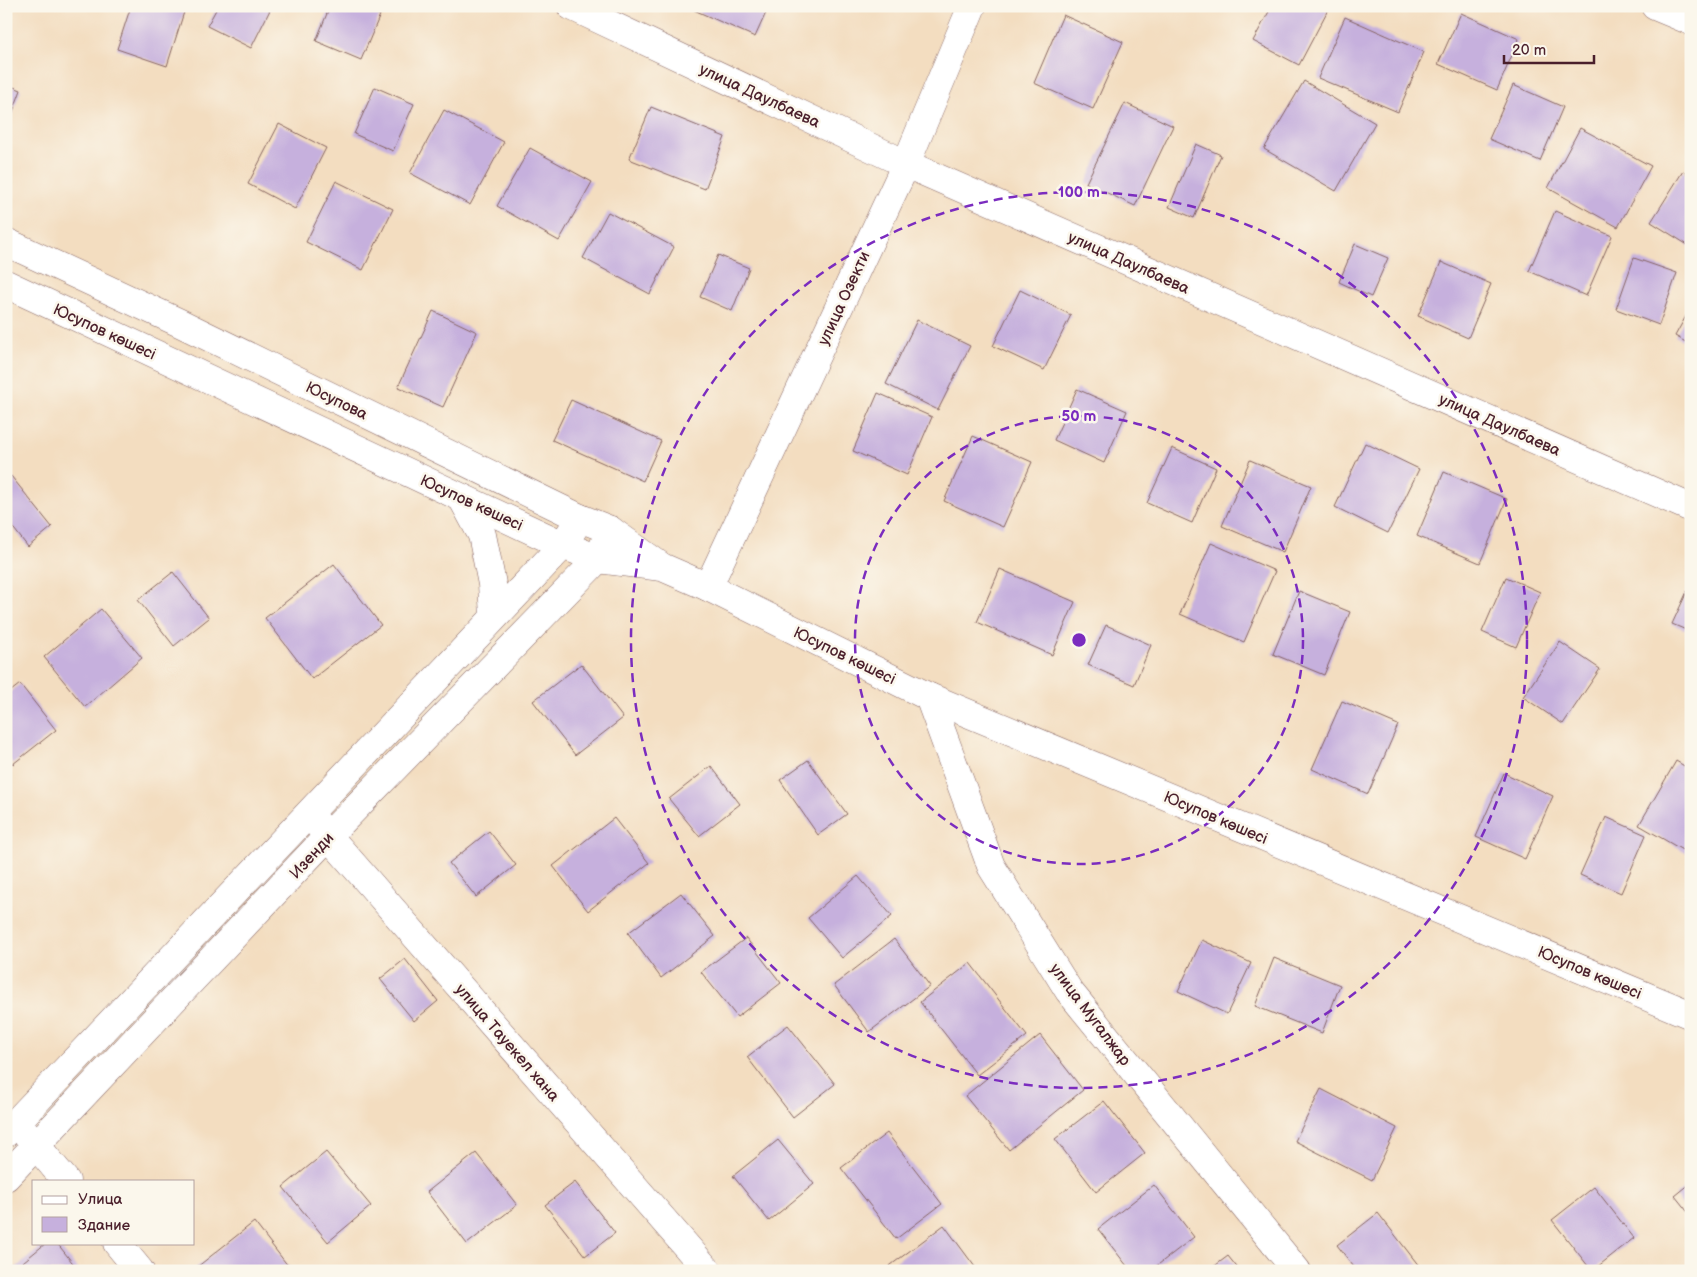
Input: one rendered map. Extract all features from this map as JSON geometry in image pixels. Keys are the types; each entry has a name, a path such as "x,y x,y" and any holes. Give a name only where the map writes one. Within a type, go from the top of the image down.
{"street":[{"name":"улица Даулбаева","path":"571,6 906,164 1691,508"},
{"name":"улица Озекти","path":"708,587 906,164 972,6"},
{"path":"1655,6 1691,21"},
{"name":"Юсупова","path":"6,242 189,328 580,518 610,530 662,568"},
{"name":"Юсупов көшесі","path":"6,284 563,545 598,559 662,568 708,587 929,697 1691,1014"},
{"path":"462,498 482,535 492,584 494,616"},
{"name":"Изенди","path":"10,1121 308,813 563,545 580,518"},
{"name":"Изенди","path":"6,1177 328,836 598,559 610,530"},
{"name":"улица Мугалжар","path":"929,697 991,866 1069,991 1297,1271"},
{"name":"улица Тауекел хана","path":"308,813 708,1271"},
{"path":"10,1121 37,1146 65,1180"},
{"path":"118,1244 140,1271"}],"building":[{"path":"131,6 166,6 184,12 167,66 117,49"},
{"path":"218,6 272,6 251,48 207,26"},
{"path":"330,6 359,6 380,15 361,60 316,41"},
{"path":"696,6 769,6 755,37 694,10"},
{"path":"1272,6 1330,6 1299,65 1253,41"},
{"path":"1461,13 1519,39 1497,90 1438,64"},
{"path":"1063,15 1123,42 1093,109 1034,83"},
{"path":"1345,17 1424,52 1398,112 1318,78"},
{"path":"1304,81 1375,123 1336,191 1264,149"},
{"path":"6,84 21,90 6,130"},
{"path":"1513,85 1563,107 1540,161 1489,139"},
{"path":"375,87 414,104 393,151 354,134"},
{"path":"1125,103 1173,126 1135,206 1086,183"},
{"path":"651,107 725,137 705,189 629,159"},
{"path":"444,110 504,142 470,205 410,173"},
{"path":"279,124 326,148 295,209 248,184"},
{"path":"1580,128 1651,166 1618,227 1548,188"},
{"path":"1196,144 1221,155 1194,218 1169,207"},
{"path":"530,148 592,182 559,241 497,206"},
{"path":"1683,171 1691,176 1691,247 1651,222"},
{"path":"336,181 393,209 363,270 306,242"},
{"path":"1555,211 1612,236 1586,296 1529,271"},
{"path":"608,212 674,247 650,294 583,258"},
{"path":"1355,244 1388,258 1371,297 1339,282"},
{"path":"718,255 749,268 732,311 700,297"},
{"path":"1634,258 1677,273 1659,325 1616,309"},
{"path":"1441,262 1491,284 1468,338 1418,316"},
{"path":"1020,290 1071,315 1044,370 993,346"},
{"path":"1691,307 1691,345 1675,336"},
{"path":"433,311 477,332 443,407 398,387"},
{"path":"917,320 970,346 938,410 886,384"},
{"path":"1077,389 1127,411 1104,463 1054,440"},
{"path":"878,393 932,417 907,475 853,451"},
{"path":"571,400 661,441 643,481 552,440"},
{"path":"973,436 1032,462 1003,527 944,501"},
{"path":"1365,443 1419,469 1388,533 1335,507"},
{"path":"1172,448 1216,468 1192,523 1147,503"},
{"path":"1250,460 1311,486 1283,552 1222,526"},
{"path":"1444,472 1507,499 1480,563 1417,536"},
{"path":"11,476 52,527 28,547 11,525 6,528 6,480"},
{"path":"1211,543 1275,571 1244,642 1180,614"},
{"path":"334,564 381,625 312,679 265,618"},
{"path":"1000,569 1075,602 1052,655 977,622"},
{"path":"173,572 209,618 174,646 138,600"},
{"path":"1506,577 1540,592 1516,647 1482,632"},
{"path":"1691,583 1691,632 1672,624"},
{"path":"1299,591 1350,612 1324,675 1273,654"},
{"path":"101,609 142,658 85,707 44,657"},
{"path":"1106,625 1151,645 1134,685 1088,665"},
{"path":"1560,642 1600,669 1563,724 1523,697"},
{"path":"581,664 623,718 575,755 533,701"},
{"path":"20,684 56,730 13,764 6,755 6,695"},
{"path":"1342,701 1398,725 1368,794 1312,769"},
{"path":"808,760 847,814 818,835 780,780"},
{"path":"1676,761 1691,770 1691,855 1639,825"},
{"path":"711,766 740,804 699,836 669,799"},
{"path":"1504,773 1553,796 1525,859 1476,837"},
{"path":"1606,817 1646,835 1621,893 1580,875"},
{"path":"614,818 649,863 588,911 553,866"},
{"path":"489,831 516,865 476,897 449,863"},
{"path":"858,876 892,916 842,958 808,918"},
{"path":"681,893 715,936 661,978 628,933"},
{"path":"746,938 781,983 737,1017 701,972"},
{"path":"894,939 930,986 869,1032 834,985"},
{"path":"1202,940 1251,963 1227,1014 1178,991"},
{"path":"1274,958 1340,985 1322,1033 1255,1006"},
{"path":"405,959 438,1001 414,1021 380,979"},
{"path":"970,963 1027,1036 977,1075 920,1002"},
{"path":"788,1025 835,1084 793,1117 747,1057"},
{"path":"1040,1035 1083,1090 1009,1150 965,1096"},
{"path":"1321,1089 1397,1128 1372,1180 1295,1141"},
{"path":"1104,1101 1145,1153 1096,1192 1055,1139"},
{"path":"887,1133 942,1204 896,1239 841,1168"},
{"path":"778,1140 814,1184 769,1221 733,1176"},
{"path":"326,1152 371,1206 328,1242 283,1187"},
{"path":"476,1153 517,1205 467,1244 427,1192"},
{"path":"575,1182 615,1233 585,1256 545,1205"},
{"path":"1691,1183 1691,1216 1675,1196"},
{"path":"1154,1185 1194,1237 1150,1271 1131,1271 1098,1229"},
{"path":"1594,1187 1634,1238 1592,1271 1552,1220"},
{"path":"1378,1213 1423,1271 1357,1271 1337,1245"},
{"path":"254,1222 292,1271 192,1271"},
{"path":"944,1225 978,1271 883,1271"},
{"path":"45,1244 58,1244 79,1271 12,1271"},
{"path":"1228,1256 1240,1271 1208,1271"}]}
